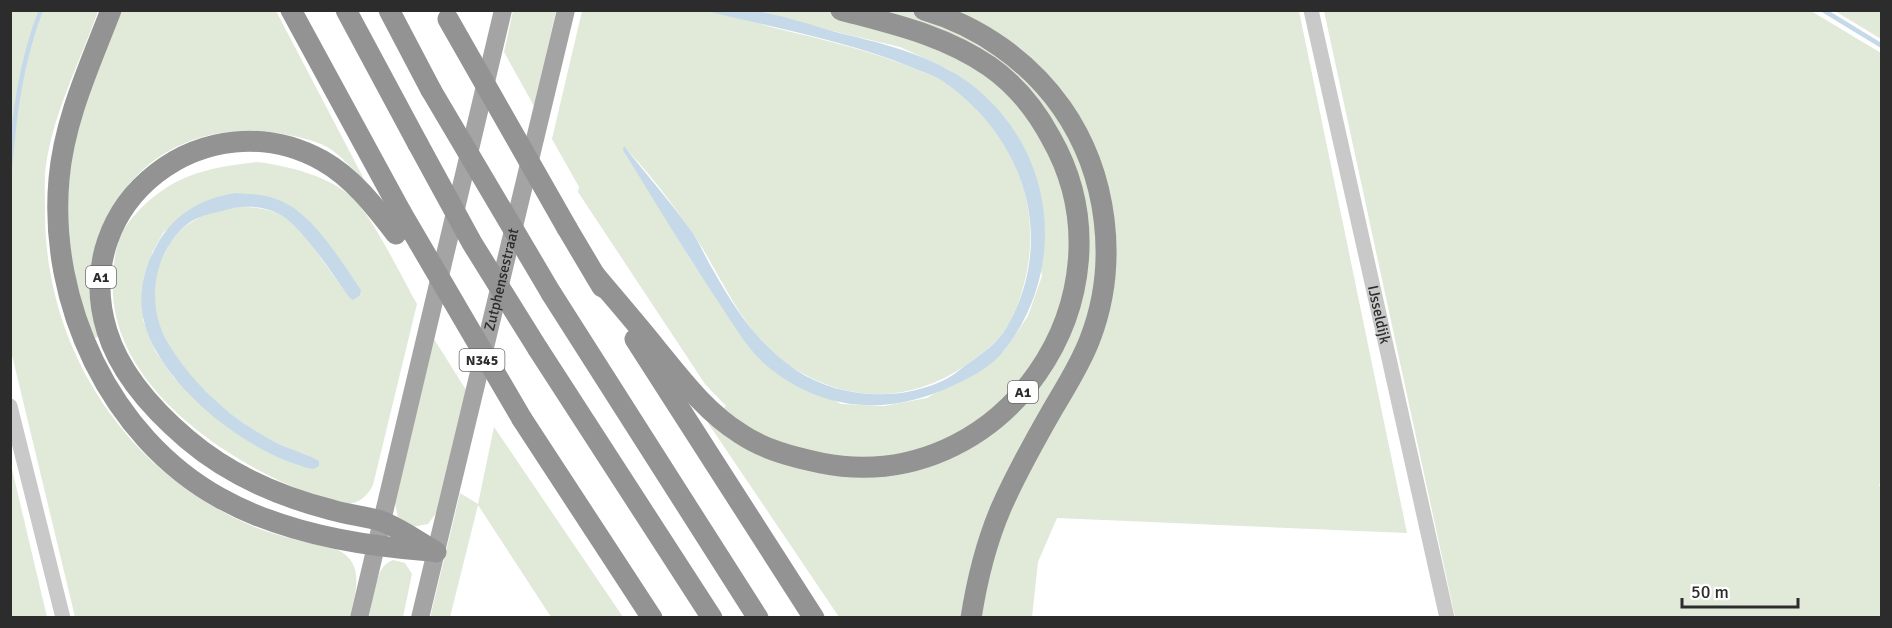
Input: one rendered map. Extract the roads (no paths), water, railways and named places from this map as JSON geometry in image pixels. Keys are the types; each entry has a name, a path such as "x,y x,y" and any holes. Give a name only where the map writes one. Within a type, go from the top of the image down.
{"highway":[{"name":"A1","path":"111,10 69,123 58,198 62,272 80,331 98,370 146,438 175,468 206,489 245,510 273,521 375,547"},
{"name":"A1","path":"291,10 401,212 522,419 652,618"},
{"path":"346,10 472,243 712,618"},
{"path":"389,10 432,90 551,293 758,618"},
{"name":"A1","path":"595,275 685,385 710,410 741,434 786,455 834,465 898,464 934,453 968,438 1017,400 1053,348 1065,322 1077,278 1079,232 1077,209 1057,148 1039,118 1021,95 991,68 974,57 928,34 841,10"},
{"name":"A1","path":"924,10 955,21 992,41 1016,58 1046,87 1070,120 1088,155 1105,221 1106,272 1097,321 1081,360 1001,508 982,562 971,618"},
{"name":"A1","path":"445,15 595,275 813,618"},
{"name":"A1","path":"381,521 284,496 235,472 188,440 139,390 116,354 102,310 101,268 113,226 142,185 179,158 224,143 272,143 304,151 348,178 456,307"},
{"path":"381,521 436,552"},
{"path":"375,547 436,552"}],"main road":[{"path":"358,618 503,10"},
{"name":"Zutphensestraat","path":"420,618 566,10"}],"street":[{"name":"IJsseldijk","path":"1311,10 1447,618"},
{"path":"10,406 63,618"}],"water":[{"path":"741,10 772,14 904,50 957,74 987,98 1010,125 1028,155 1039,187 1044,220 1044,253 1037,286 1025,318 1006,348 988,366 967,379 928,396 880,405 856,404 810,393 788,381 759,359 746,343 669,225 623,150 624,146 690,229 730,299 759,338 796,370 812,379 849,391 887,394 925,388 949,377 990,347 1007,327 1022,294 1030,259 1030,226 1025,192 1013,161 995,132 972,105 940,80 911,67 861,50 707,11"},
{"path":"235,193 271,197 302,214 334,251 361,290 360,295 353,300 349,297 317,252 288,220 279,214 258,208 229,209 189,223 174,238 165,252 159,266 155,298 161,329 177,357 212,397 254,430 319,461 319,466 313,469 262,449 235,433 209,413 166,367 151,342 143,317 141,298 146,269 153,251 165,233 190,209 223,195"}],"waterway":[{"path":"10,169 19,88 28,49 41,10"},
{"path":"1823,10 1882,46"}]}
